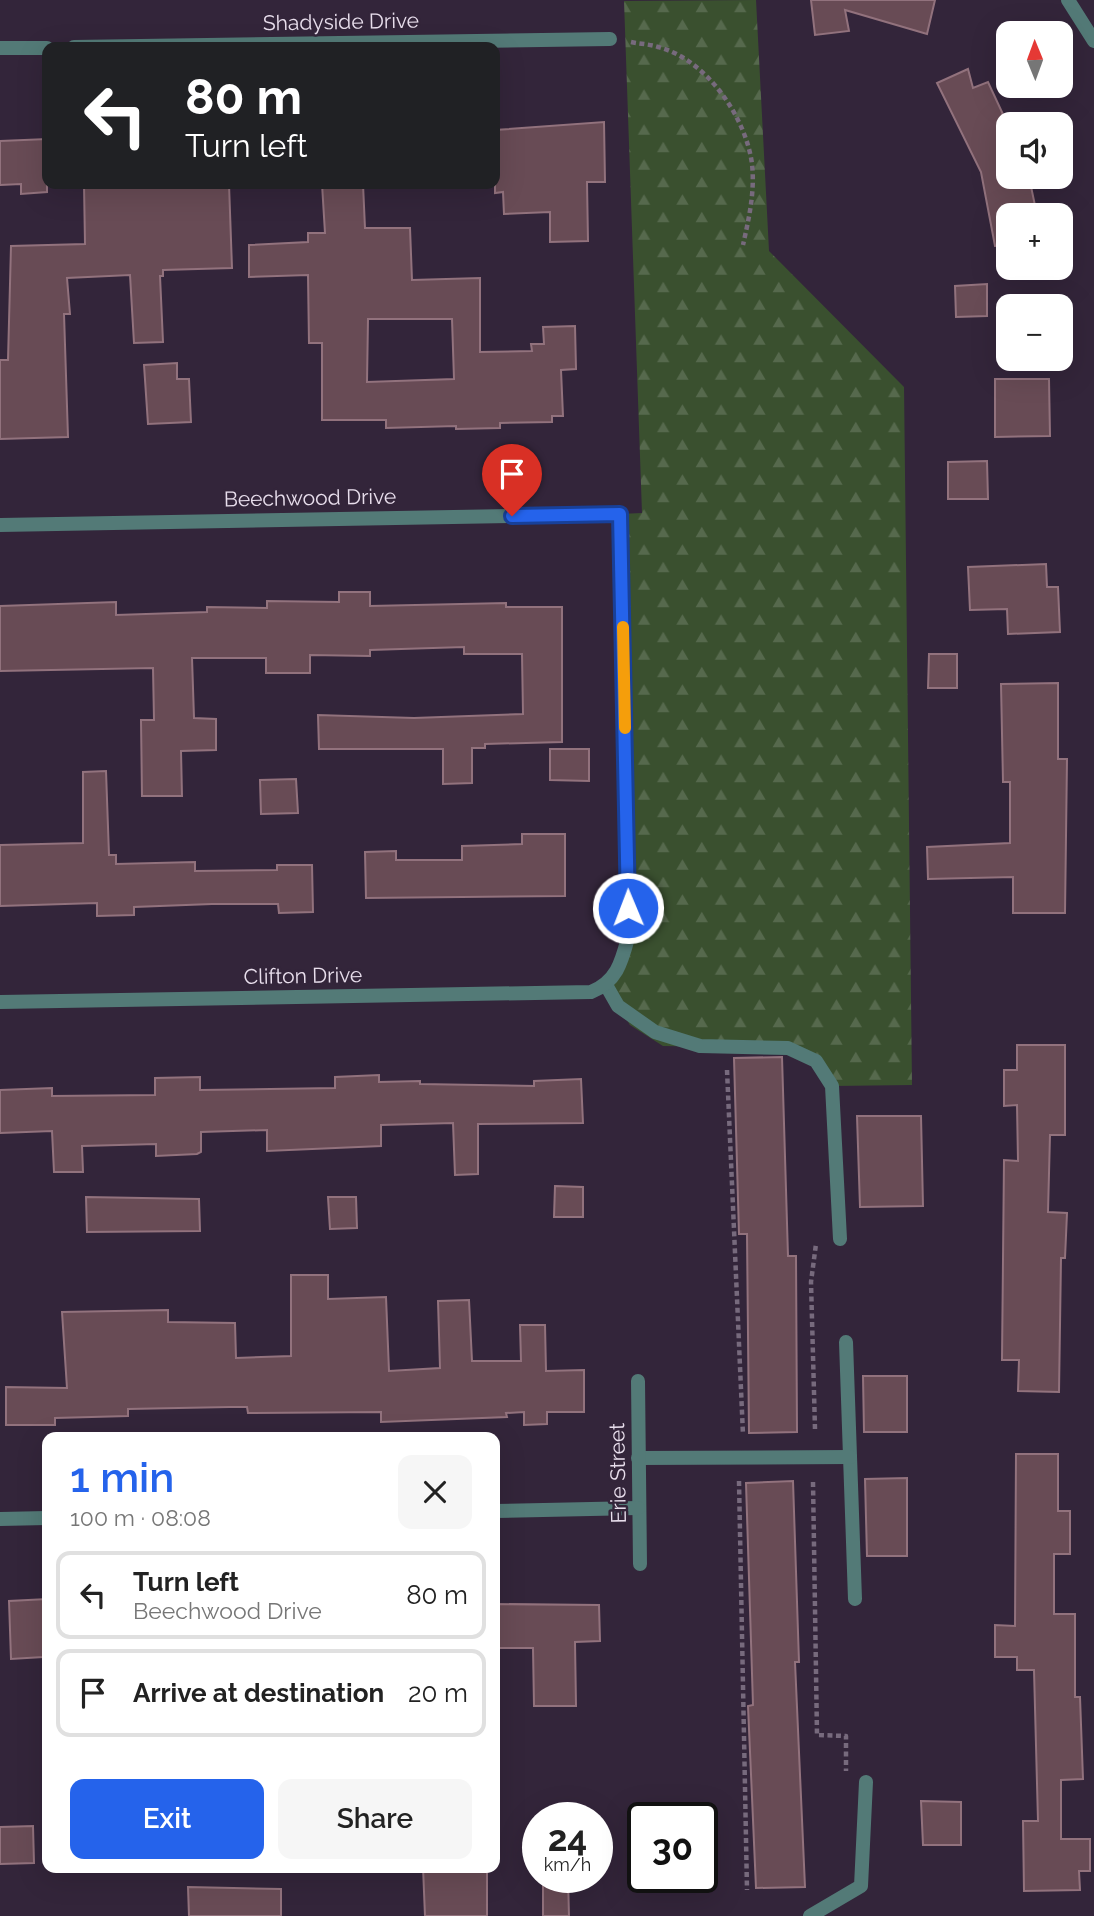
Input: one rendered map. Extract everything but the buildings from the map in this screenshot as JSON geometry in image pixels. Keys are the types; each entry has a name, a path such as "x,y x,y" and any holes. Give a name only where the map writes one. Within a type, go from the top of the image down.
{"street":[{"path":"1068,0 1094,41"},
{"name":"Shadyside Drive","path":"409,42 610,39"},
{"path":"0,48 42,48"},
{"name":"Beechwood Drive","path":"0,525 620,514 629,934 620,967 606,985"},
{"path":"606,985 618,1006 655,1032 700,1046 788,1048 816,1061 832,1086 841,1239"},
{"name":"Clifton Drive","path":"0,1002 591,992 606,985"},
{"path":"846,1342 855,1599"},
{"name":"Erie Street","path":"638,1381 640,1564"},
{"path":"638,1458 850,1457"},
{"path":"500,1511 638,1508"},
{"path":"0,1519 42,1518"},
{"path":"810,1916 861,1886 866,1788"}],"path":[{"path":"610,39 660,47 695,66 729,102 745,137 752,164 752,202 743,245"},
{"path":"726,1047 743,1440"},
{"path":"815,1429 811,1282 817,1235"},
{"path":"739,1471 747,1890"},
{"path":"813,1482 817,1735 846,1736 846,1794 866,1788"}],"green space":[{"path":"756,0 769,251 904,387 912,1085 832,1086 816,1061 788,1048 663,1046 630,1025 606,985 629,934 620,514 642,513 624,1"}],"slow traffic":[{"path":"623,627 625,728"}],"route":[{"path":"512,516 620,514 628,908"}]}
